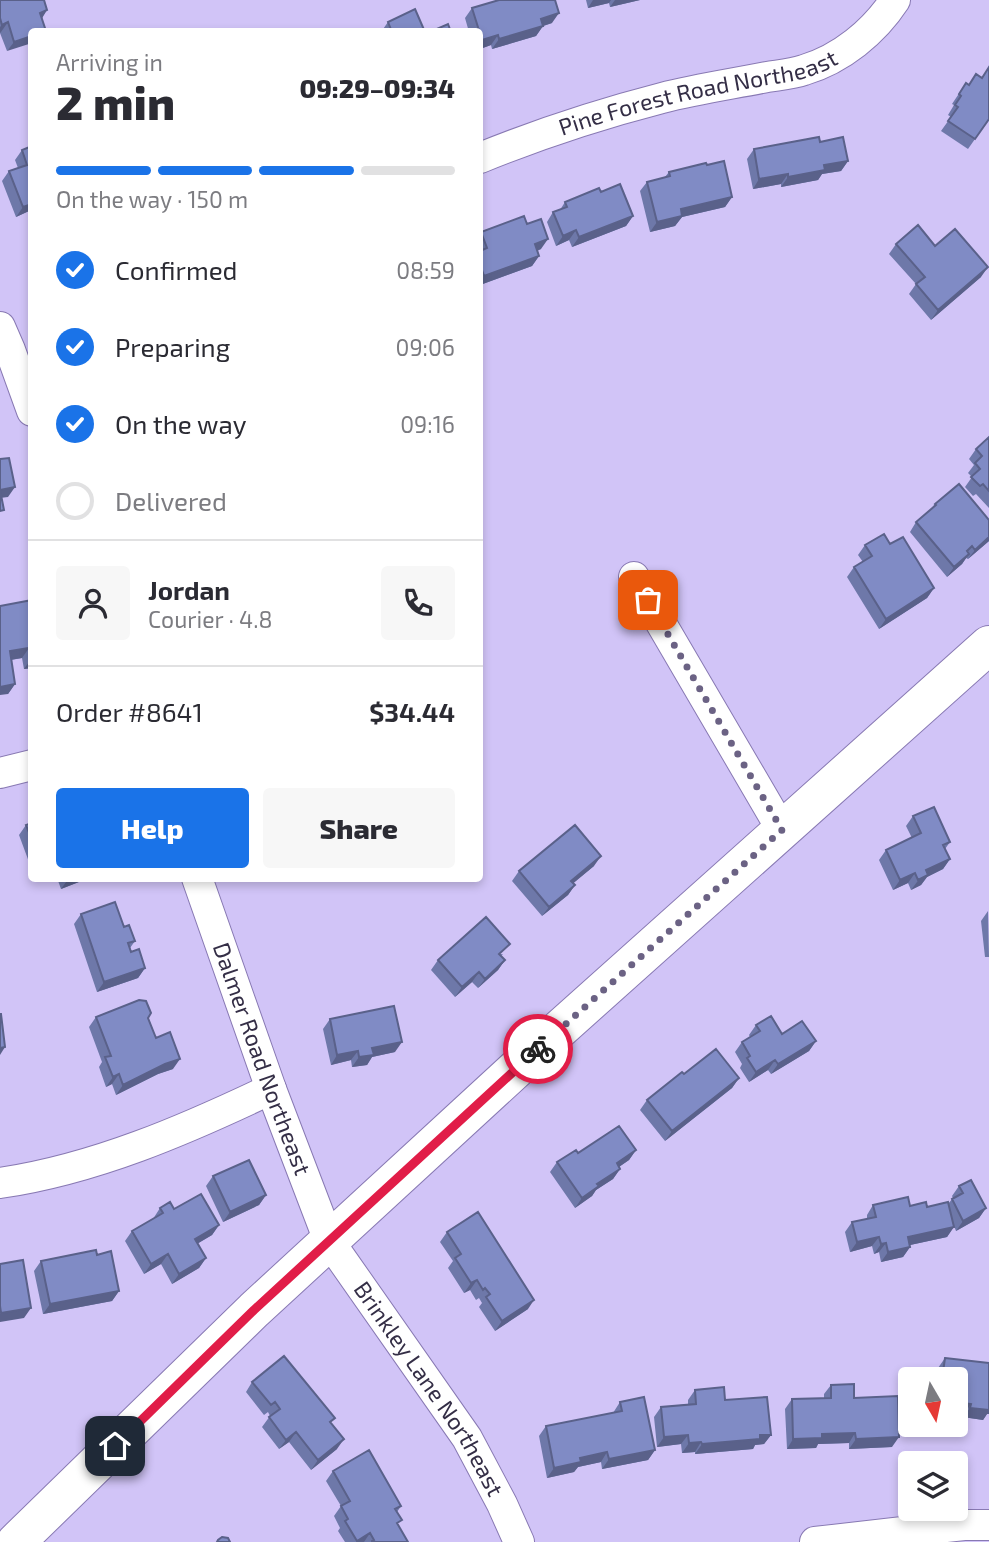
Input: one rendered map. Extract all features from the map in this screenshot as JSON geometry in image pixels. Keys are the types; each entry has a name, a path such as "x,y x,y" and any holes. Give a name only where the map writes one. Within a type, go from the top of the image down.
{"street":[{"name":"Pine Forest Road Northeast","path":"483,157 589,119 665,97 805,70 838,55 865,36 895,0"},
{"path":"10,343 28,399"},
{"path":"634,577 782,830"},
{"path":"16,1542 254,1310 553,1035 989,645"},
{"path":"0,773 28,766"},
{"name":"Dalmer Road Northeast","path":"198,882 271,1089 329,1241"},
{"path":"0,1183 85,1164 149,1143 211,1118 271,1089"},
{"name":"Brinkley Lane Northeast","path":"329,1241 467,1438 519,1542"},
{"path":"815,1542 964,1525 989,1525"}],"building":[{"path":"0,0 44,0 47,10 40,13 45,28 28,28 28,37 14,42 8,22 2,25"},
{"path":"499,0 555,0 559,13 541,19 543,26 499,39 498,35 483,40 483,28 478,28 472,8"},
{"path":"415,9 423,28 390,28 388,22"},
{"path":"989,67 989,119 975,139 948,121 958,107 955,105 966,83 969,85 976,74 982,78"},
{"path":"819,137 820,142 843,137 848,161 824,165 825,170 759,179 754,149"},
{"path":"28,148 28,205 23,207 9,171 27,165 22,150"},
{"path":"724,161 732,197 681,209 682,216 657,222 647,182 670,176 669,172"},
{"path":"620,184 633,216 579,237 576,230 563,236 553,212 567,207 565,202 599,188 601,192"},
{"path":"524,216 527,224 541,219 548,239 535,244 539,256 484,276 483,250 487,248 483,231"},
{"path":"918,225 935,246 955,229 988,267 938,310 916,284 925,277 896,244"},
{"path":"989,437 989,491 971,477 980,469 975,463 982,456 976,449"},
{"path":"9,458 15,487 0,490 0,459"},
{"path":"959,484 989,520 989,537 975,550 972,546 967,551 969,554 954,567 916,522"},
{"path":"0,490 4,510 0,511"},
{"path":"884,534 890,544 903,537 934,588 886,619 854,567 872,556 865,545"},
{"path":"28,601 28,648 10,651 15,684 0,687 0,606"},
{"path":"934,807 950,842 943,845 950,859 926,870 928,875 918,880 915,873 900,880 886,850 921,833 913,816"},
{"path":"575,825 601,856 571,881 575,885 549,907 519,871"},
{"path":"115,902 124,927 129,925 135,941 128,943 131,952 139,949 145,968 104,982 81,914"},
{"path":"486,917 510,944 499,954 505,960 485,979 479,972 462,987 438,960"},
{"path":"139,1000 146,1001 151,1013 148,1018 156,1038 170,1032 180,1059 123,1085 119,1074 113,1077 105,1057 111,1056 96,1017"},
{"path":"394,1006 402,1042 372,1048 374,1055 359,1057 358,1051 337,1055 330,1019"},
{"path":"0,1014 5,1047 0,1048"},
{"path":"771,1016 782,1034 802,1021 816,1041 778,1064 775,1060 756,1072 747,1058 750,1056 742,1042 760,1031 756,1025"},
{"path":"716,1049 739,1078 672,1131 647,1100"},
{"path":"619,1126 636,1150 617,1163 620,1169 582,1198 557,1162 576,1150 578,1153"},
{"path":"249,1160 266,1195 230,1212 213,1176"},
{"path":"971,1180 986,1208 963,1221 952,1199 963,1193 959,1186"},
{"path":"201,1194 219,1225 195,1239 206,1258 179,1274 168,1254 151,1264 132,1231 163,1213 160,1208 170,1202 174,1209"},
{"path":"908,1197 910,1206 926,1202 927,1207 948,1202 954,1227 908,1237 910,1247 888,1252 886,1243 881,1244 879,1237 857,1242 852,1222 876,1217 873,1205"},
{"path":"478,1212 534,1300 502,1321 486,1297 490,1294 485,1288 483,1290 477,1280 471,1283 455,1258 461,1254 447,1232"},
{"path":"96,1250 97,1255 111,1251 119,1291 50,1304 41,1261"},
{"path":"23,1260 31,1308 1,1313 0,1264"},
{"path":"284,1356 335,1418 330,1422 344,1439 318,1460 296,1432 286,1440 269,1417 280,1409 275,1402 271,1405 252,1382"},
{"path":"945,1358 989,1363 989,1410 970,1408 968,1367 944,1367"},
{"path":"854,1384 854,1398 898,1396 899,1437 856,1439 855,1433 822,1434 822,1438 793,1439 792,1399 831,1398 831,1385"},
{"path":"724,1387 725,1400 767,1397 771,1435 760,1435 760,1439 702,1444 689,1443 688,1435 664,1437 661,1407 696,1404 695,1390"},
{"path":"644,1397 655,1450 609,1459 607,1452 554,1468 546,1426 622,1411 620,1402"},
{"path":"369,1450 401,1506 395,1509 402,1520 397,1523 408,1542 372,1542 374,1540 370,1533 357,1541 345,1521 348,1519 341,1506 350,1501 333,1471"},
{"path":"222,1537 228,1538 230,1542 217,1542"}],"way so far":[{"path":"538,1049 782,830 648,600"}],"route":[{"path":"115,1446 254,1310 538,1049"}]}
